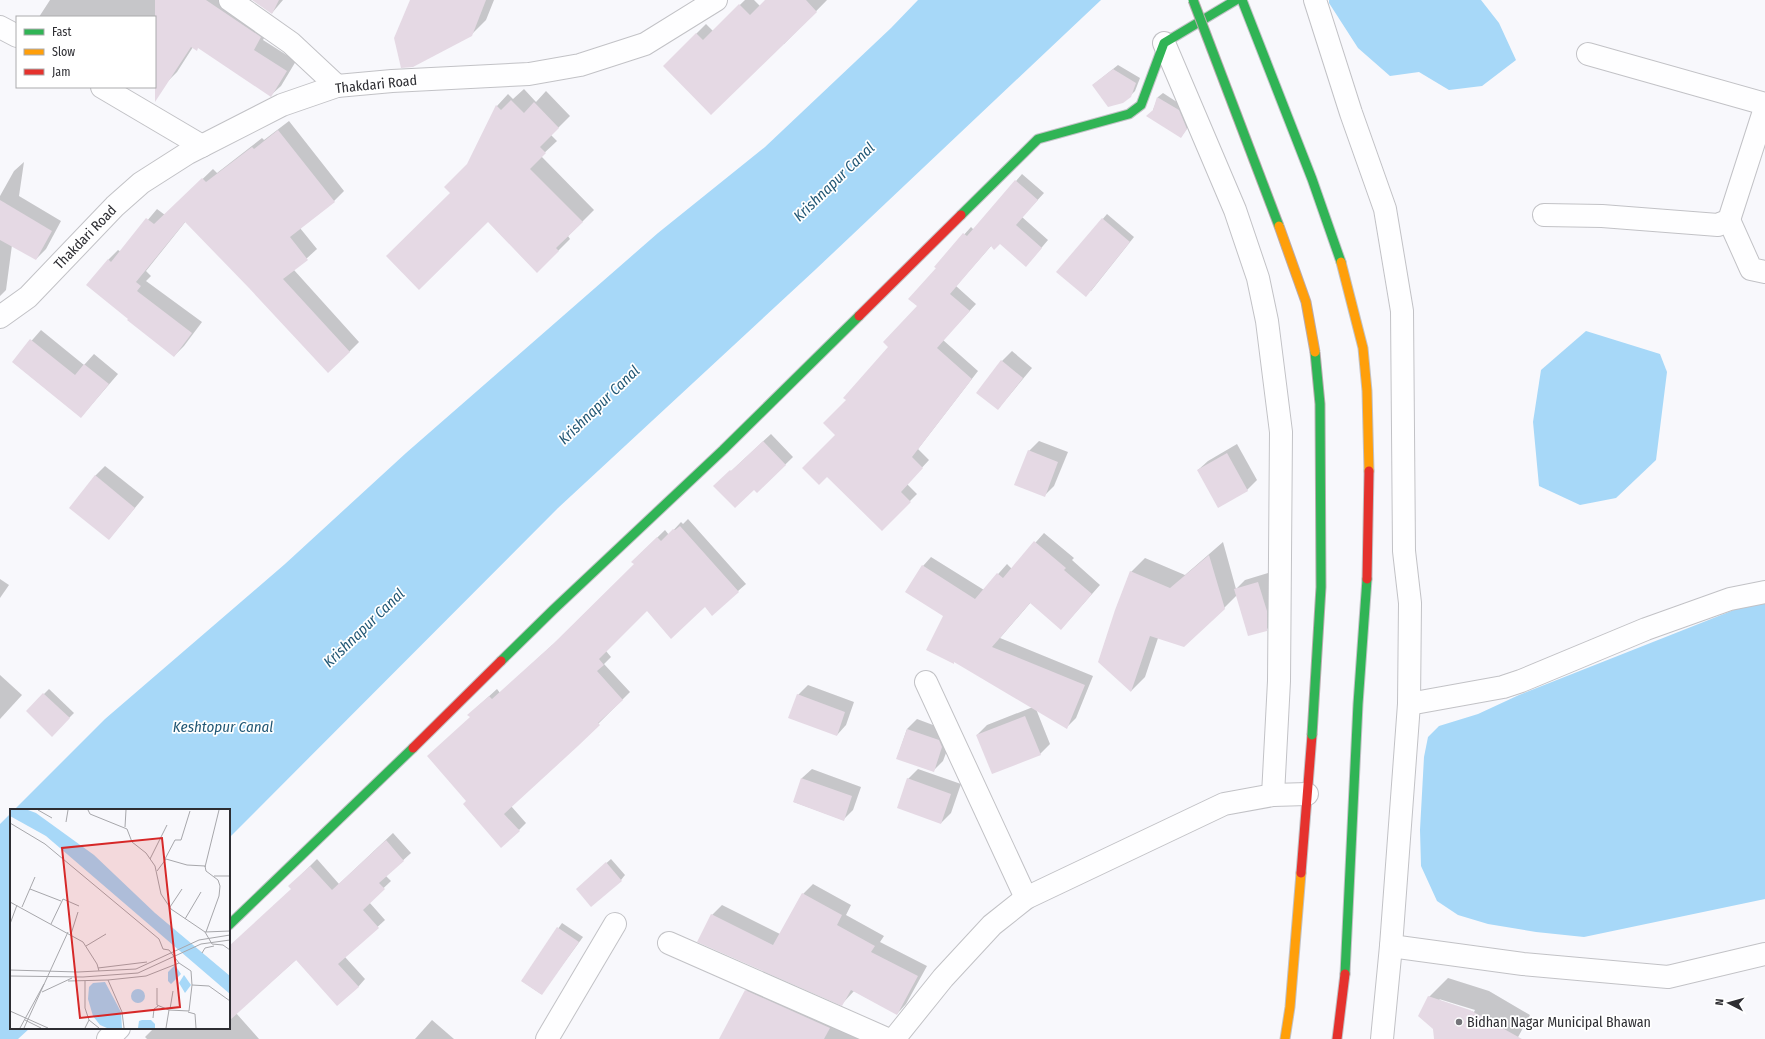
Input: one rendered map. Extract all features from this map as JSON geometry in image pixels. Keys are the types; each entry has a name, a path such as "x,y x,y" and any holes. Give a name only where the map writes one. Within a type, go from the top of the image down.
{"main road":[{"path":"1193,0 1291,256 1306,302 1315,354 1320,404 1321,587 1312,735 1290,1007 1285,1039"},
{"path":"230,924 360,801 553,610 723,450 1038,139 1129,114 1141,105 1164,43 1236,0"},
{"path":"1242,0 1312,180 1338,254 1353,304 1363,348 1368,429 1369,496 1367,583 1358,704 1346,966 1338,1038"}],"street":[{"path":"230,0 291,44 337,86"},
{"name":"Thakdari Road","path":"0,317 28,297 115,206 141,183 202,146 282,105 337,86 392,81 529,74 580,65 644,44 716,0"},
{"path":"1315,0 1351,113 1385,209 1402,311 1404,551 1410,603 1409,704 1391,946 1382,1039"},
{"path":"0,27 16,35"},
{"path":"1164,43 1235,210 1258,278 1267,321 1281,432 1279,681 1273,795"},
{"path":"1588,54 1765,104"},
{"path":"104,88 202,146"},
{"path":"1765,108 1729,220 1751,269 1765,272"},
{"path":"1544,215 1596,216 1718,225 1729,220"},
{"path":"1409,704 1503,687 1521,681 1646,629 1730,599 1765,592"},
{"path":"926,682 1026,898"},
{"path":"894,1039 943,978 992,925 1026,898 1224,804 1273,795 1307,794"},
{"path":"547,1039 615,924"},
{"path":"669,943 888,1039"},
{"path":"1391,946 1523,964 1668,977 1765,954"},
{"path":"108,1039 119,1029"}],"water":[{"name":"Keshtopur Canal","path":"918,0 1101,0 815,270 558,508 230,837 230,809 15,809 105,719 285,564 406,453 658,233 765,147 891,28"},
{"path":"1329,0 1481,0 1499,23 1516,60 1482,86 1449,90 1419,72 1390,76 1358,48 1329,3"},
{"path":"1586,331 1660,354 1667,372 1656,460 1616,498 1580,505 1539,486 1533,422 1541,370"},
{"path":"1765,603 1765,899 1584,937 1536,932 1488,924 1458,915 1437,901 1421,866 1420,830 1424,757 1428,737 1439,726 1478,714 1519,695 1749,604"},
{"path":"10,814 10,1029 29,1029 18,1039 0,1039 0,824"}],"building":[{"path":"155,0 206,0 261,37 254,50 287,71 271,97 198,48 197,51 191,47 155,102"},
{"path":"252,0 279,0 272,14"},
{"path":"410,0 486,0 472,36 413,67 401,68 394,38"},
{"path":"765,0 806,0 817,12 711,115 663,66 696,33 703,40 739,4 750,15"},
{"path":"1113,69 1136,83 1131,97 1123,103 1108,107 1092,85"},
{"path":"1157,97 1179,110 1187,129 1181,138 1146,116 1153,110"},
{"path":"511,100 524,113 534,102 559,128 540,147 546,153 530,169 583,222 556,248 559,251 537,273 488,222 419,290 386,256 450,193 444,187 467,164 496,105 501,110"},
{"path":"278,130 335,202 290,237 308,260 283,279 350,352 328,373 185,222 136,282 141,286 137,291 192,333 174,357 86,285 108,259 111,262 146,218 154,224 202,178 206,182 252,147 254,149"},
{"path":"1015,180 1038,200 1016,225 1042,248 1026,267 1000,244 994,250 991,246 950,294 970,311 937,348 972,379 912,457 923,468 901,492 911,502 882,531 827,477 819,485 802,468 835,435 823,423 846,400 843,398 888,347 883,342 917,306 908,299 936,268 934,267 963,233 967,236"},
{"path":"0,200 52,231 36,260 0,240"},
{"path":"1102,218 1130,242 1086,297 1056,272"},
{"path":"30,339 75,375 84,364 109,384 81,418 12,362"},
{"path":"1001,360 1023,378 998,410 976,393"},
{"path":"763,441 786,465 757,493 754,490 735,508 713,486"},
{"path":"1028,450 1058,462 1045,497 1014,485"},
{"path":"1227,453 1248,491 1218,508 1197,470"},
{"path":"95,475 135,508 109,540 69,508"},
{"path":"680,526 739,592 712,616 705,607 671,639 647,611 599,659 604,665 597,671 623,700 598,723 600,725 504,814 520,831 501,848 463,804 466,801 427,756 470,717 467,715 489,696 492,699 553,644 634,564 631,562 657,537 661,541 673,529 675,530"},
{"path":"1034,541 1066,568 1064,570 1092,594 1061,630 1030,603 992,647 1085,685 1067,729 954,662 954,664 926,650 943,616 905,592 922,565 975,599 997,573 1003,578"},
{"path":"1209,555 1225,609 1184,647 1150,636 1131,692 1098,662 1115,610 1130,571 1170,588"},
{"path":"1258,582 1267,611 1267,631 1248,636 1234,589"},
{"path":"43,693 70,718 52,737 26,711"},
{"path":"797,694 845,712 837,736 788,718"},
{"path":"1025,716 1041,755 992,774 976,735"},
{"path":"907,729 939,740 942,747 934,772 896,759"},
{"path":"801,778 852,796 844,821 793,802"},
{"path":"907,778 951,794 941,824 897,808"},
{"path":"386,840 404,861 379,883 385,889 363,910 379,928 338,964 359,987 337,1006 296,960 230,1020 230,945 291,889 288,886 310,866 332,890"},
{"path":"606,862 622,881 591,907 576,889"},
{"path":"802,893 842,915 837,925 875,946 871,952 918,976 897,1015 851,990 842,1006 697,942 711,914 773,945"},
{"path":"557,927 579,942 542,995 521,981"},
{"path":"745,990 830,1028 824,1039 719,1039"},
{"name":"Bidhan Nagar Municipal Bhawan","path":"1428,996 1470,1010 1522,1039 1434,1039 1433,1029 1418,1016"}],"traffic: fast":[{"path":"1193,0 1279,226"},
{"path":"961,215 1038,139 1129,114 1141,105 1164,43 1236,0"},
{"path":"1242,0 1312,179 1341,262"},
{"path":"501,661 723,450 859,316"},
{"path":"1312,735 1321,587 1320,404 1315,352"},
{"path":"1345,974 1358,704 1367,579"},
{"path":"230,924 413,748"}],"traffic: slow":[{"path":"1279,226 1306,302 1315,352"},
{"path":"1341,262 1363,348 1367,391 1369,471"},
{"path":"1285,1039 1290,1007 1301,873"}],"traffic: jam":[{"path":"859,316 961,215"},
{"path":"1367,579 1369,471"},
{"path":"413,748 501,661"},
{"path":"1301,873 1312,735"},
{"path":"1337,1039 1345,974"}],"place":[{"name":"Bidhan Nagar Municipal Bhawan","path":"1459,1022"}],"water label":[{"name":"Krishnapur Canal","path":"834,182"},
{"name":"Krishnapur Canal","path":"599,405"},
{"name":"Krishnapur Canal","path":"364,628"}]}
